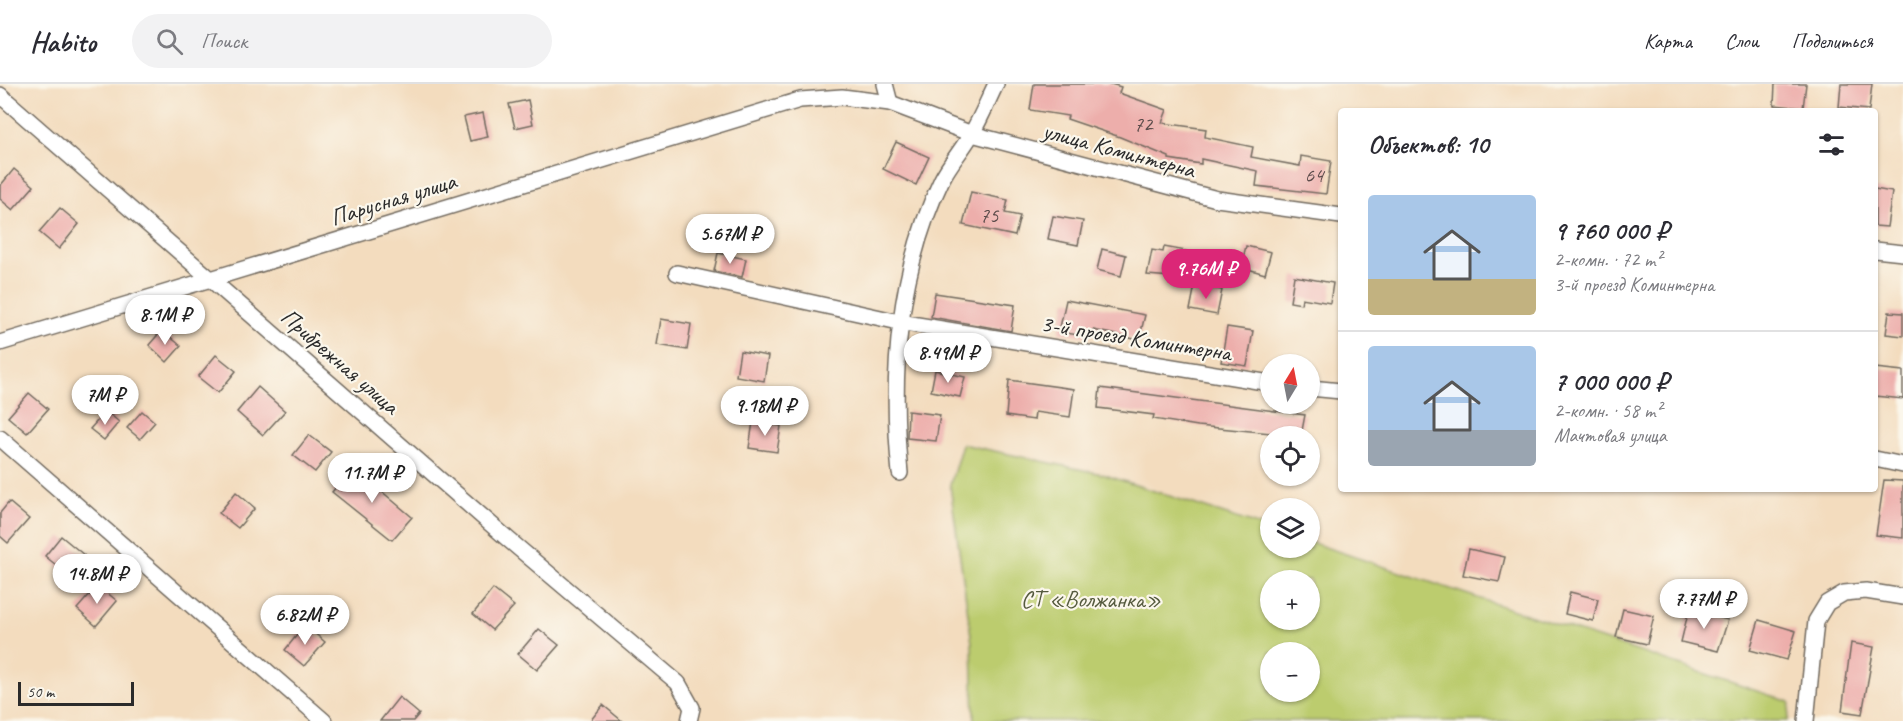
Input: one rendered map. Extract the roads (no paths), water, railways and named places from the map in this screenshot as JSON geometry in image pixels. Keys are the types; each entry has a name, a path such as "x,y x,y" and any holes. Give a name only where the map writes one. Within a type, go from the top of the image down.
{"street":[{"path":"885,84 890,103"},
{"path":"900,473 895,419 899,322 912,256 942,178 972,134 996,84"},
{"name":"Прибрежная улица","path":"0,95 211,277 509,540 678,683 692,708 689,721"},
{"name":"улица Коминтерна","path":"800,100 842,96 890,103 972,134 1217,199 1338,216"},
{"name":"Парусная улица","path":"0,343 211,277 800,100"},
{"path":"1878,250 1903,253"},
{"name":"3-й проезд Коминтерна","path":"677,273 899,322 1260,381"},
{"path":"1320,389 1338,391"},
{"path":"0,438 324,721"},
{"path":"1878,460 1903,465"},
{"path":"1806,721 1816,621 1827,603 1844,593 1866,591 1903,597"}],"park label":[{"name":"СТ «Волжанка»","path":"1091,599"}]}
